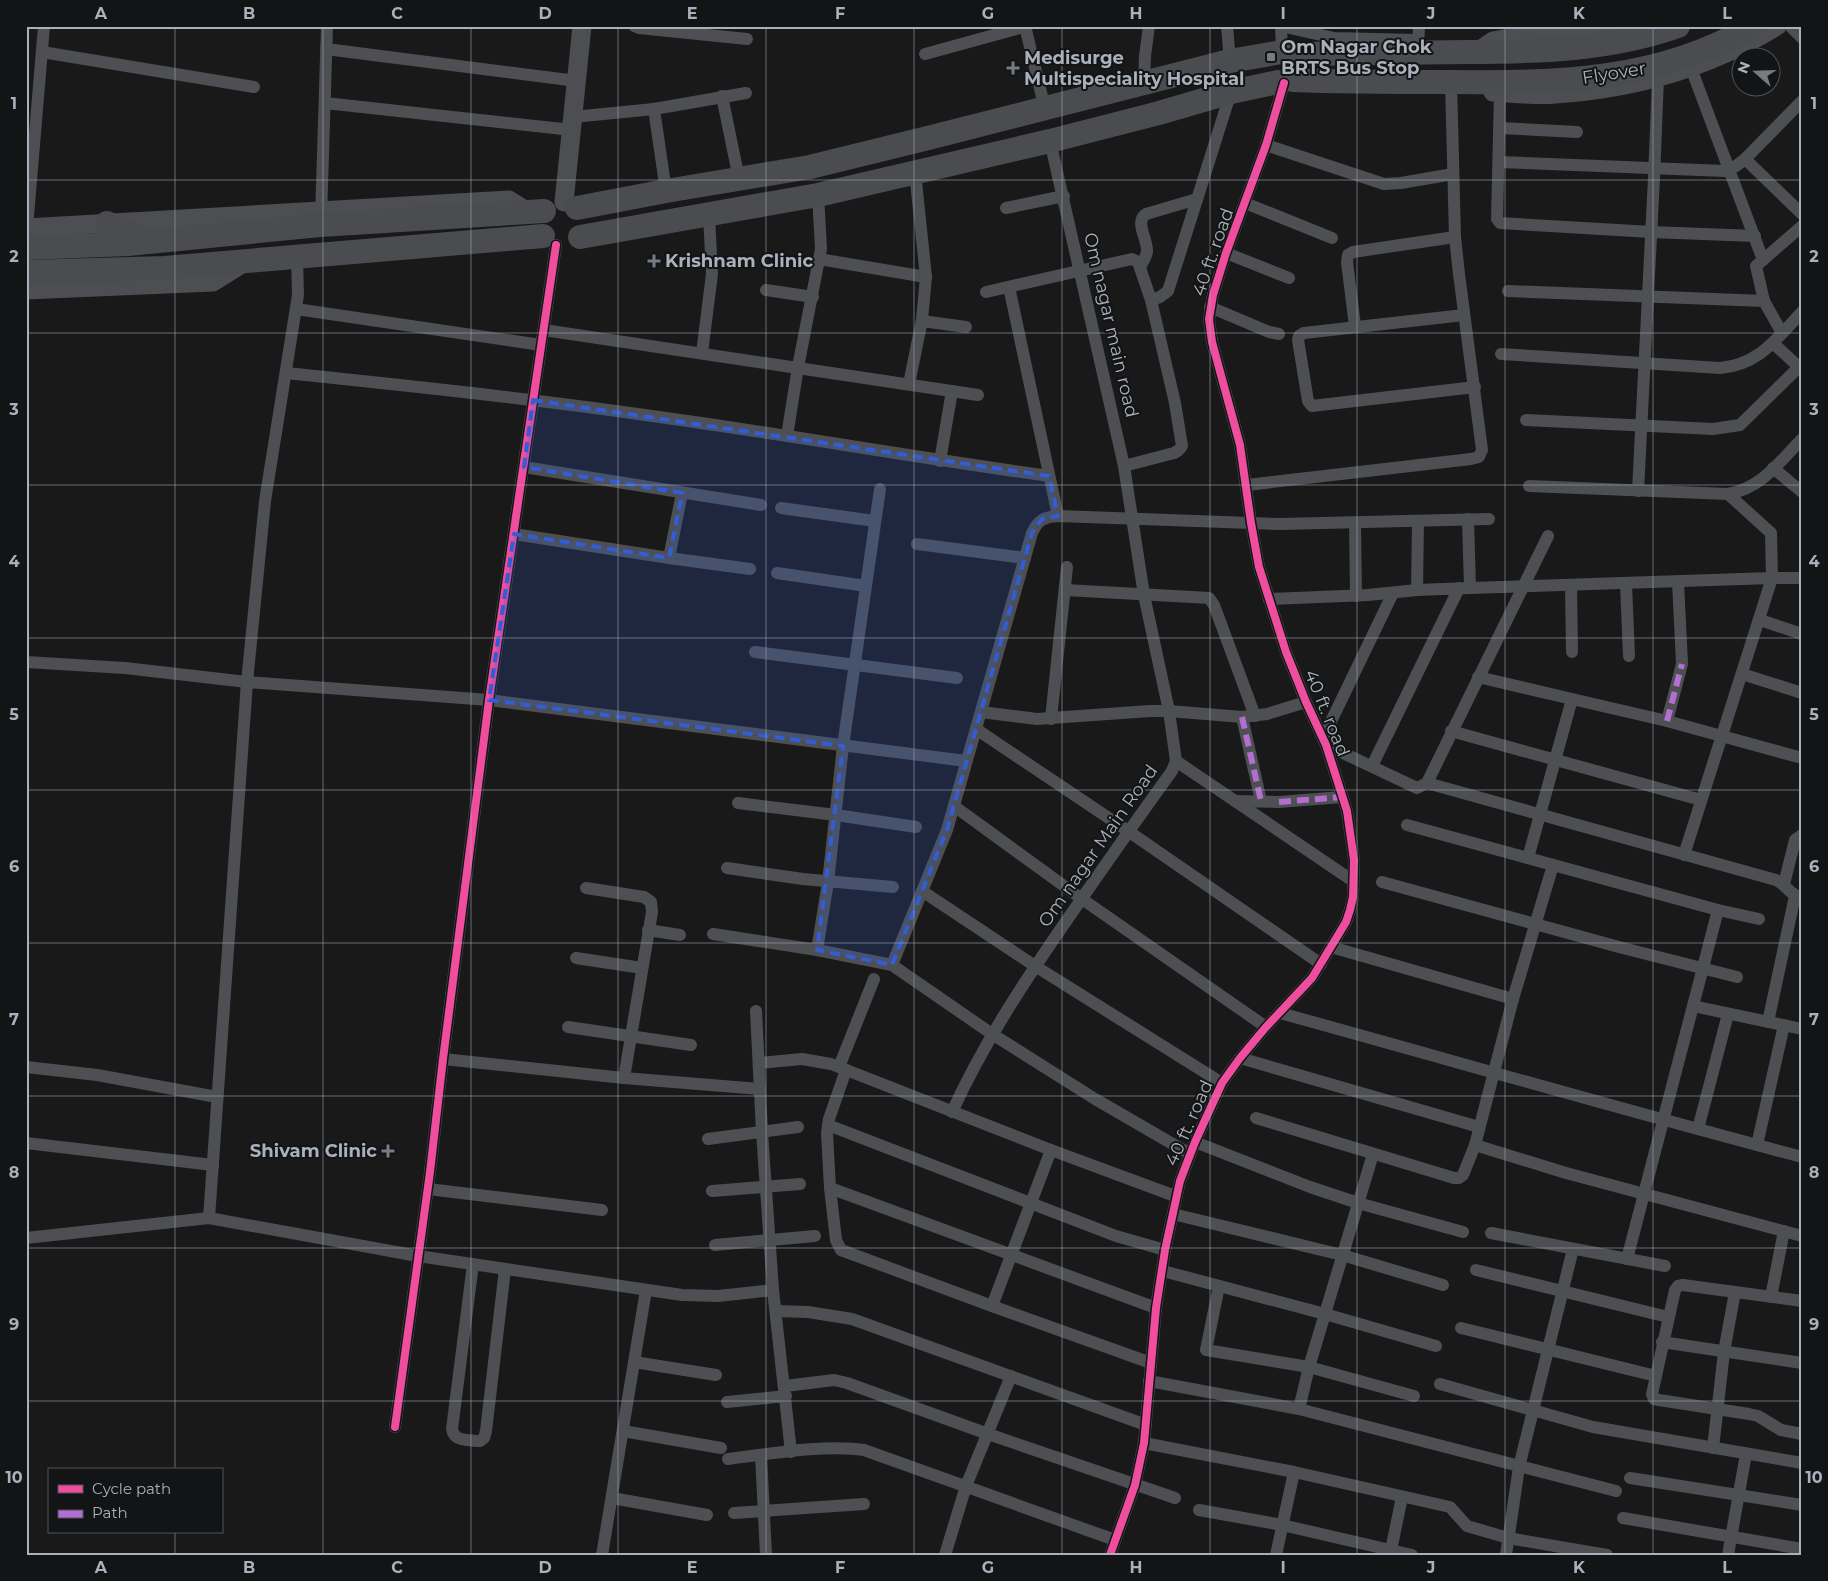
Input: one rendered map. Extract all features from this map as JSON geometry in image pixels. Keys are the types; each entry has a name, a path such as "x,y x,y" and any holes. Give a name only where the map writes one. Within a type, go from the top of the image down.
{"highway":[{"name":"Flyover","path":"580,237 818,195 1050,141 1231,92 1285,82 1530,83 1596,77 1685,64 1753,26"},
{"name":"Flyover","path":"26,248 149,242 321,218 553,208 810,167 1230,61 1284,53 1418,46 1476,52 1531,52 1594,46 1673,28"},
{"path":"1284,53 1268,62 1267,68 1273,79 1285,82"},
{"path":"26,272 164,268 297,257 550,241 565,245 580,237 583,232 584,219 553,208 541,219 540,228 550,241"},
{"path":"107,223 149,242"}],"street":[{"path":"44,26 27,228 107,223 321,218 327,26"},
{"path":"553,208 572,124 582,26"},
{"path":"634,26 747,39"},
{"path":"925,54 1025,26 1044,109"},
{"path":"1144,82 1149,26"},
{"path":"1227,26 1230,61"},
{"path":"1284,53 1281,26 1334,38 1418,46 1419,26"},
{"path":"1476,52 1493,42 1503,39 1565,34 1625,26"},
{"path":"1247,485 1479,457 1482,450 1455,237 1453,174 1459,82 1475,89 1500,92 1554,94 1600,90 1658,78 1685,64 1732,51 1777,26"},
{"path":"1790,26 1802,38"},
{"path":"326,49 577,81"},
{"path":"42,52 254,87"},
{"path":"1685,64 1730,170 1763,260"},
{"path":"1638,491 1658,78"},
{"name":"40 ft. road","path":"1110,1555 1135,1484 1144,1443 1156,1308 1165,1250 1176,1196 1190,1154 1222,1083 1240,1058 1303,988 1321,964 1350,910 1353,881 1353,843 1347,811 1325,741 1306,702 1286,652 1269,599 1251,523 1247,485 1234,418 1210,329 1210,307 1226,253 1266,145 1285,82"},
{"path":"1151,300 1160,297 1168,291 1231,92"},
{"path":"1500,92 1500,162 1497,219 1500,223 1755,236"},
{"path":"325,103 572,124 746,93"},
{"path":"722,96 739,179"},
{"path":"1500,162 1715,172 1730,170 1746,159 1797,115 1802,100"},
{"path":"654,109 666,191"},
{"path":"1500,128 1577,132"},
{"name":"Om nagar main road","path":"1050,141 1124,466 1132,518"},
{"path":"1266,145 1384,184 1453,174"},
{"path":"1746,159 1802,214"},
{"path":"909,384 922,321 926,277 915,172"},
{"path":"787,436 819,259 821,232 818,195"},
{"path":"1006,208 1064,196"},
{"path":"1140,266 1146,258 1147,250 1140,222 1142,216 1197,199"},
{"path":"1245,203 1332,238"},
{"path":"702,353 712,274 709,215"},
{"path":"1782,333 1764,300 1756,266 1802,226"},
{"path":"1355,326 1347,262 1348,255 1353,252 1455,237"},
{"path":"395,1427 428,1189 489,700 544,330 550,241"},
{"path":"1226,253 1289,278"},
{"path":"209,1218 247,682 265,501 298,295 297,257"},
{"path":"819,259 926,277"},
{"path":"986,292 1132,259 1138,262 1151,300 1175,403 1182,446 1180,450 1174,453 1124,466"},
{"path":"26,290 213,282 246,261"},
{"path":"1009,287 1058,516"},
{"path":"766,290 813,297"},
{"path":"1508,291 1764,300"},
{"path":"1210,307 1269,332 1279,334"},
{"path":"296,309 542,345"},
{"path":"1501,354 1720,368 1733,367 1755,359 1802,312"},
{"path":"1464,315 1355,326 1304,334 1299,336 1298,340 1308,401 1312,406 1475,387"},
{"path":"922,321 966,327"},
{"path":"544,330 978,395"},
{"path":"1526,420 1642,424 1713,429 1740,425 1800,369 1773,343"},
{"path":"286,373 533,400 1049,476"},
{"path":"940,461 952,391"},
{"path":"1530,486 1728,494 1740,492 1761,481 1802,439"},
{"path":"524,467 761,505"},
{"path":"1773,468 1802,492"},
{"path":"817,950 828,882 843,746 880,489"},
{"path":"669,558 682,493"},
{"path":"1684,855 1772,578 1771,533 1728,494"},
{"path":"781,508 875,521"},
{"path":"892,965 947,830 1035,525 1042,519 1058,516 1280,524 1489,519"},
{"name":"Om nagar Main Road","path":"952,1112 992,1034 1035,966 1128,831 1172,771 1176,761 1169,710 1144,595 1132,518"},
{"path":"1372,766 1464,588 1468,519"},
{"path":"1417,590 1418,520"},
{"path":"1355,523 1356,596"},
{"path":"514,534 750,569"},
{"path":"1393,593 1325,741 1417,788 1426,783 1548,536"},
{"path":"917,544 1025,558"},
{"path":"1051,719 1068,567"},
{"path":"777,572 866,586"},
{"path":"1269,599 1356,596 1464,588 1802,578"},
{"path":"1667,721 1682,664 1678,582"},
{"path":"1626,584 1629,656"},
{"path":"1571,585 1572,652"},
{"path":"1065,590 1144,595 1205,596 1211,600 1248,717 1261,802"},
{"path":"1760,620 1802,634"},
{"path":"756,652 957,678"},
{"path":"26,662 125,668 247,682 489,700 966,761"},
{"path":"1742,674 1802,693"},
{"path":"1478,677 1667,721 1802,758"},
{"path":"1528,858 1572,698"},
{"path":"981,712 1037,720 1169,710 1248,717 1283,710 1306,702"},
{"path":"976,729 1321,964"},
{"path":"1451,731 1701,800"},
{"path":"1176,761 1353,881"},
{"path":"1426,783 1539,816 1776,880 1784,884 1790,893 1799,897 1768,1022"},
{"path":"1235,801 1279,802 1342,797"},
{"path":"738,802 836,814 916,827"},
{"path":"954,806 1082,899 1266,1027"},
{"path":"1407,824 1718,910 1759,919"},
{"path":"1784,884 1795,840 1802,835"},
{"path":"1256,1118 1454,1178 1459,1178 1463,1175 1475,1145 1513,999 1553,865"},
{"path":"727,868 828,882 893,886"},
{"path":"1382,882 1737,977"},
{"path":"586,888 644,897 651,902 652,912 624,1078"},
{"path":"922,891 1035,966 1222,1083"},
{"path":"1627,1259 1718,910"},
{"path":"648,930 680,935"},
{"path":"713,934 817,950 892,965 992,1034 1095,1099 1190,1154"},
{"path":"1331,947 1513,999"},
{"path":"576,958 642,968"},
{"path":"874,979 842,1068 828,1125 830,1188 836,1240 841,1250 1151,1362"},
{"path":"1693,1006 1802,1029"},
{"path":"756,1011 773,1290 786,1391 791,1452"},
{"path":"1280,1013 1663,1120 1802,1156"},
{"path":"1698,1129 1728,1014"},
{"path":"1757,1145 1784,1025"},
{"path":"568,1027 691,1045"},
{"path":"1240,1058 1480,1127"},
{"path":"443,1059 624,1078 760,1089"},
{"path":"759,1063 802,1059 817,1060 1176,1196"},
{"path":"26,1067 97,1075 217,1096"},
{"path":"828,1125 1116,1236 1165,1250"},
{"path":"708,1140 798,1127"},
{"path":"1195,1142 1310,1187 1358,1203 1463,1232"},
{"path":"26,1143 213,1165"},
{"path":"1475,1145 1566,1173 1802,1236"},
{"path":"992,1306 1051,1150"},
{"path":"1299,1409 1309,1366 1373,1154"},
{"path":"712,1191 800,1184"},
{"path":"830,1188 1156,1308"},
{"path":"428,1189 602,1210"},
{"path":"1172,1214 1342,1255 1443,1285"},
{"path":"26,1238 209,1218 418,1256 646,1290 704,1296 744,1295 773,1290"},
{"path":"1771,1297 1784,1231"},
{"path":"1490,1233 1665,1266"},
{"path":"714,1245 815,1236"},
{"path":"1506,1555 1519,1466 1573,1249"},
{"path":"473,1264 452,1429 453,1434 458,1438 480,1441 484,1438 486,1431 505,1269"},
{"path":"1476,1270 1668,1317"},
{"path":"1163,1271 1436,1346"},
{"path":"1802,1301 1683,1284 1678,1286 1675,1290 1668,1317 1652,1394 1654,1399 1758,1416 1781,1430 1802,1434"},
{"path":"1220,1286 1206,1350 1309,1366 1414,1396"},
{"path":"602,1555 646,1290"},
{"path":"1713,1448 1724,1352 1735,1292"},
{"path":"776,1311 808,1312 852,1320 1146,1425"},
{"path":"1461,1328 1656,1376"},
{"path":"1662,1342 1802,1363"},
{"path":"634,1362 716,1375"},
{"path":"945,1555 966,1486 1011,1376"},
{"path":"727,1402 840,1381 1175,1498"},
{"path":"1149,1381 1299,1409 1616,1491"},
{"path":"1440,1384 1593,1427 1802,1464"},
{"path":"623,1431 721,1448"},
{"path":"1144,1443 1294,1472 1450,1508 1467,1526 1508,1538 1607,1555"},
{"path":"728,1459 844,1448 864,1450 1115,1540"},
{"path":"1728,1555 1746,1454"},
{"path":"761,1455 766,1555"},
{"path":"1276,1555 1294,1472"},
{"path":"1630,1478 1802,1505"},
{"path":"1391,1552 1402,1497"},
{"path":"612,1498 707,1515"},
{"path":"734,1513 864,1504"},
{"path":"1200,1510 1282,1525 1391,1552 1412,1555"},
{"path":"1623,1518 1802,1549"}],"highlighted area":[{"path":"533,400 1049,476 1058,516 1042,519 1032,533 947,830 892,965 817,950 843,746 489,700 514,534 669,558 682,493 524,467"}],"marked path":[{"path":"1667,721 1682,664"},
{"path":"1242,717 1261,801"},
{"path":"1279,802 1342,797"}],"cycle path":[{"path":"1110,1555 1135,1485 1144,1443 1156,1308 1165,1250 1180,1181 1195,1142 1222,1083 1266,1027 1312,978 1346,922 1353,897 1354,860 1347,811 1326,745 1286,652 1259,567 1240,445 1212,342 1209,319 1213,295 1226,253 1266,145 1284,83"},
{"path":"395,1427 430,1172 489,700 556,245"}],"place":[{"name":"Om Nagar Chok BRTS Bus Stop","path":"1271,57"},
{"name":"Medisurge Multispeciality Hospital","path":"1013,68"},
{"name":"Krishnam Clinic","path":"654,261"},
{"name":"Shivam Clinic","path":"388,1151"}]}
